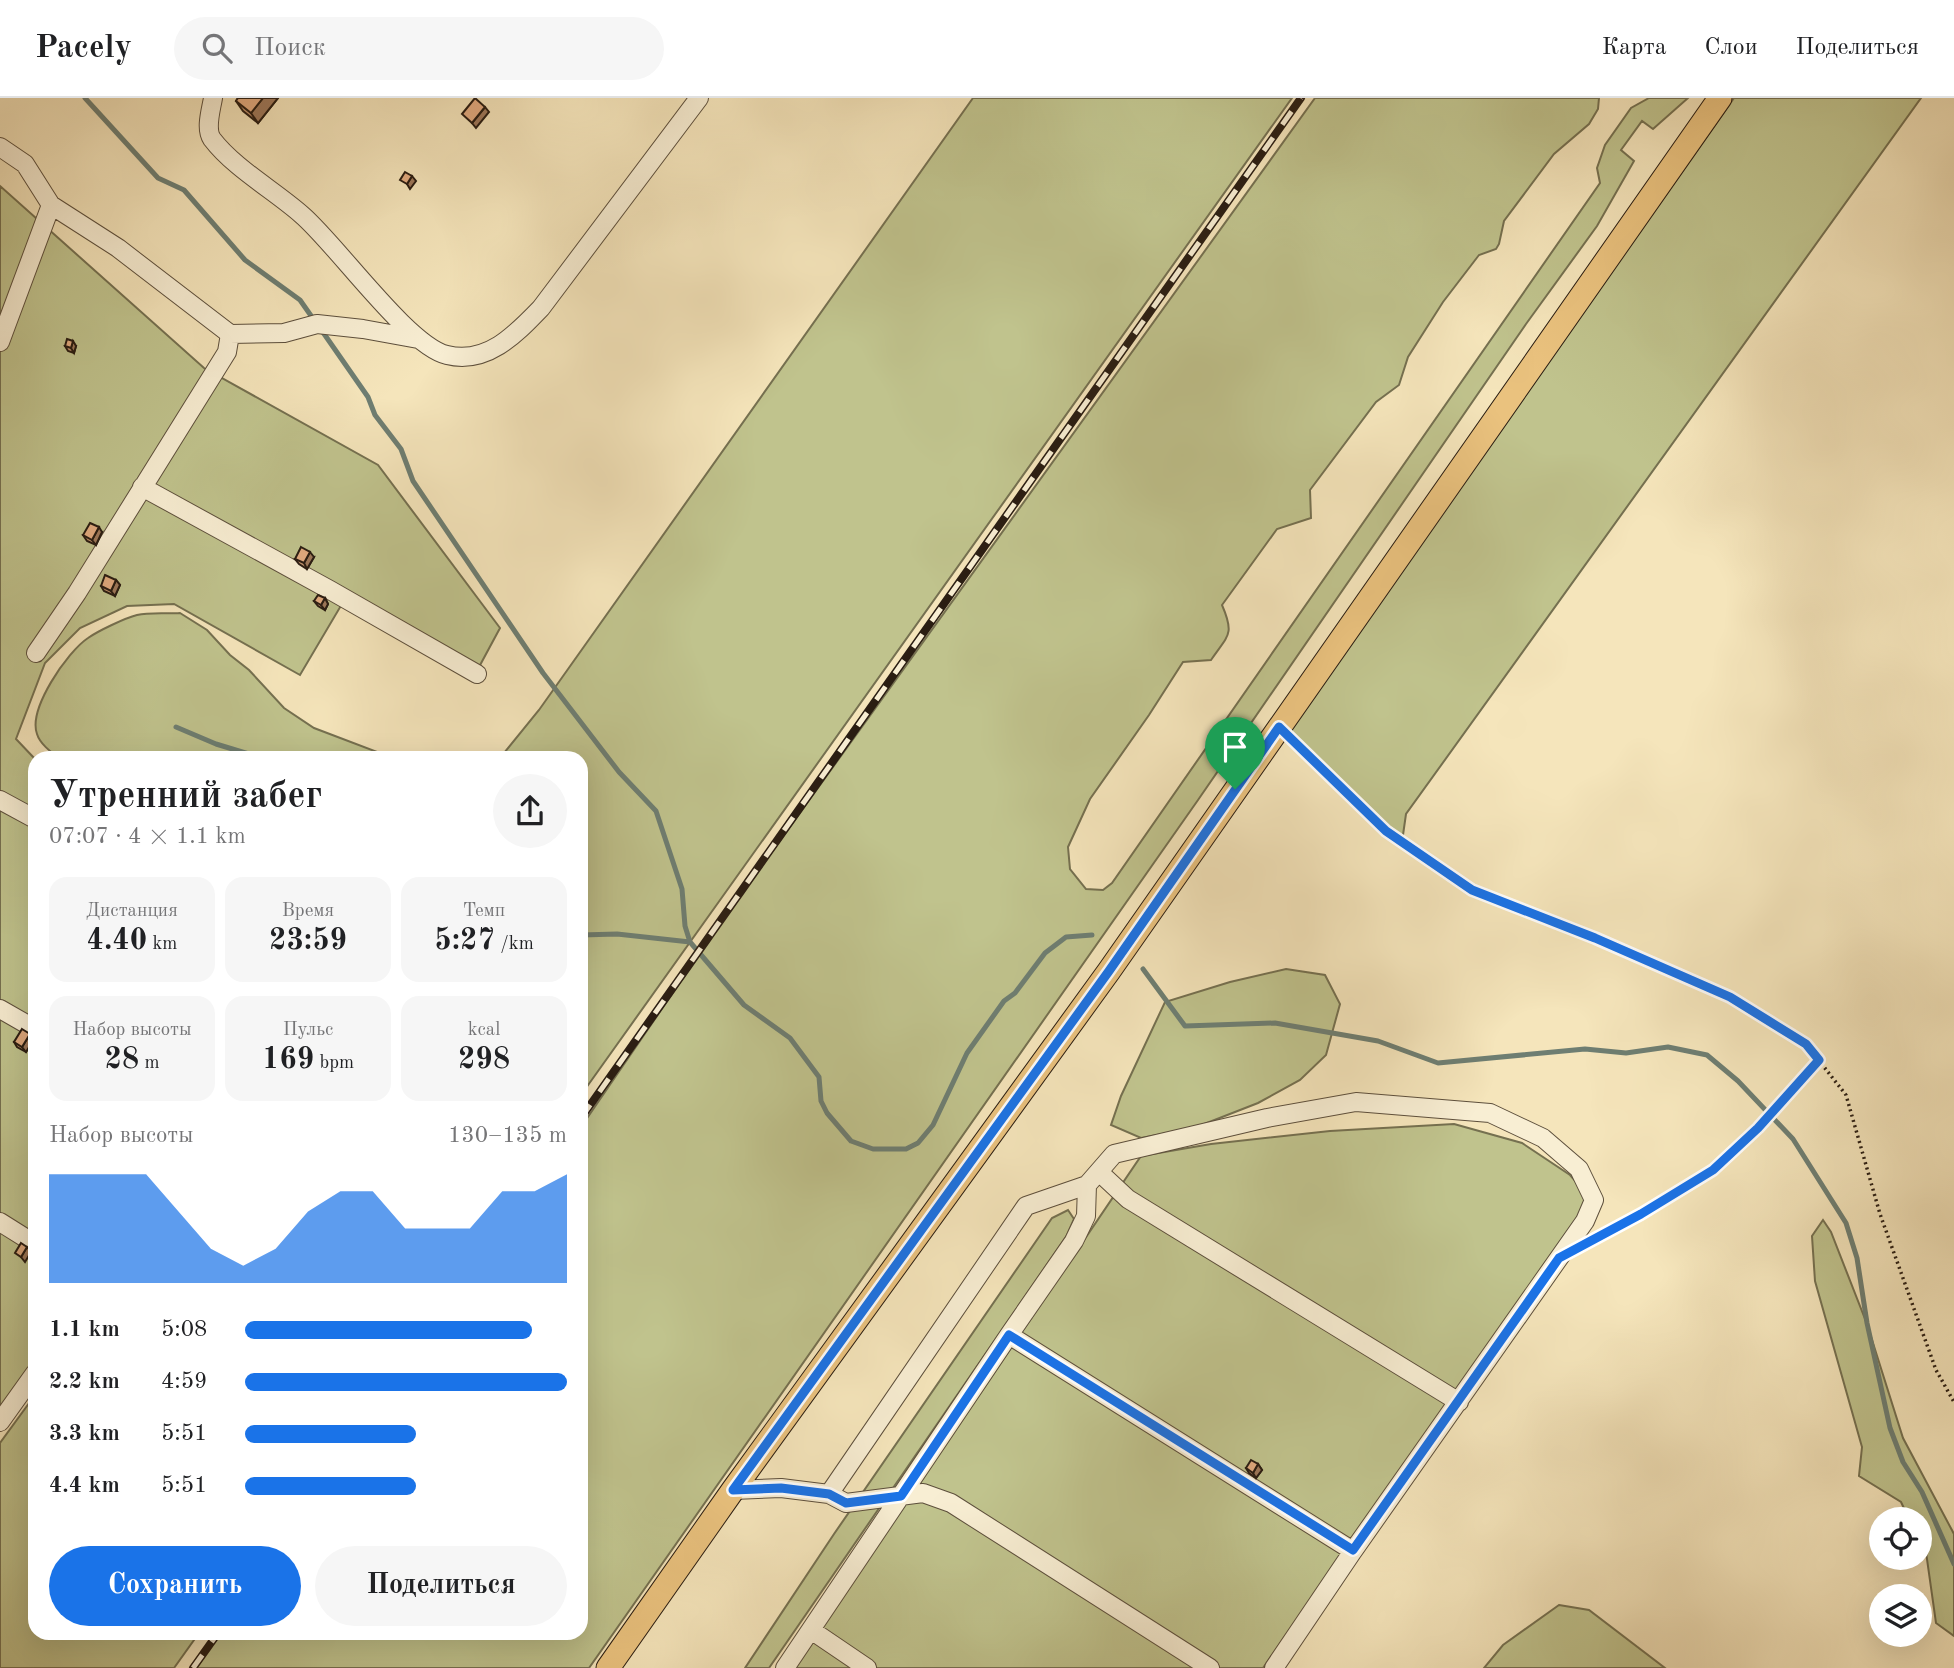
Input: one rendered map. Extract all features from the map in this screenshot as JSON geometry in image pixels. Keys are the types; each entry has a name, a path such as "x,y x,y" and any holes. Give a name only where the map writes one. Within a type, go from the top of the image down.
{"main road":[{"path":"608,1668 733,1490 1109,971 1720,98"}],"lane":[{"path":"213,98 209,124 211,138 236,162 304,217 418,339 446,355 478,357 513,337 541,307 699,98"},
{"path":"0,147 25,164 51,205 118,248 230,334 284,334 317,324 418,339"},
{"path":"0,342 51,205"},
{"path":"36,653 227,352 230,334"},
{"path":"142,487 477,674"},
{"path":"0,800 28,815"},
{"path":"0,1009 28,1025"},
{"path":"829,1494 1026,1206 1093,1179 1114,1154 1267,1118 1356,1102 1490,1114 1543,1138 1579,1169 1594,1200 1585,1221 1353,1550 1274,1668"},
{"path":"785,1668 1074,1241 1086,1216 1093,1179"},
{"path":"1093,1179 1459,1402"},
{"path":"0,1222 28,1240"},
{"path":"1009,1335 1353,1550"},
{"path":"0,1422 28,1383"},
{"path":"733,1490 781,1488 829,1494 846,1503 923,1493 951,1503 1210,1668"},
{"path":"811,1630 867,1668"}],"path":[{"path":"1279,727 1386,831 1472,890 1595,938 1730,997 1806,1044 1846,1095 1880,1214 1936,1370 1954,1402"},
{"path":"1594,1239 1713,1170 1758,1128 1819,1060"}],"green space":[{"path":"973,98 1292,98 588,1085 588,751 506,751 539,710"},
{"path":"1315,98 1599,98 1598,109 1589,124 1554,154 1504,221 1496,249 1479,255 1443,302 1408,357 1399,385 1376,402 1310,490 1311,518 1277,529 1222,605 1228,623 1228,634 1211,660 1183,662 1090,799 1068,847 1070,869 1086,889 1103,890 1112,883 1600,183 1597,168 1605,145 1631,108 1649,98 1688,98 1653,129 1642,121 1621,150 1634,161 1597,226 589,1668 195,1668 216,1640 588,1640 588,1117 722,921"},
{"path":"1734,98 1921,98 1406,814 1402,842 1303,752 1290,734 1294,721"},
{"path":"0,186 204,368 378,465 500,628 479,667 349,592 300,675 174,604 127,606 80,628 45,663 16,739 28,752 28,1370 0,1408"},
{"path":"180,613 207,630 284,708 314,728 375,751 50,751 37,734 36,723 44,696 60,668 88,638 119,622 147,614"},
{"path":"1286,969 1325,975 1340,1004 1326,1055 1300,1080 1258,1103 1194,1128 1141,1138 1111,1125 1121,1096 1165,1002 1230,982"},
{"path":"1454,1124 1522,1143 1570,1175 1586,1193 1583,1209 1263,1668 794,1668 1141,1156 1211,1144 1330,1131"},
{"path":"1068,1210 1074,1219 1066,1237 769,1668 745,1668 1052,1218"},
{"path":"1823,1220 1831,1232 1867,1324 1903,1438 1954,1534 1954,1636 1936,1623 1929,1570 1932,1570 1932,1507 1903,1507 1901,1502 1859,1476 1862,1447 1815,1281 1812,1236"},
{"path":"28,1405 28,1640 194,1640 174,1668 0,1668 0,1443"},
{"path":"1559,1605 1589,1610 1665,1668 1484,1668 1503,1645"}],"building":[{"path":"238,98 263,98 251,113 236,101"},
{"path":"475,98 485,107 472,123 462,114"},
{"path":"405,172 412,176 407,184 400,180"},
{"path":"67,339 73,341 71,348 65,346"},
{"path":"90,523 99,527 92,540 83,535"},
{"path":"301,547 310,552 304,563 295,559"},
{"path":"105,575 116,580 111,591 101,586"},
{"path":"318,595 325,598 321,605 314,601"},
{"path":"22,1029 28,1033 22,1047 14,1042"},
{"path":"21,1243 27,1247 21,1257 15,1253"},
{"path":"1251,1460 1258,1464 1253,1473 1246,1468"}],"waterway":[{"path":"85,98 158,178 184,190 245,260 300,300 314,320"},
{"path":"320,328 368,397 375,415 401,449 413,481 543,673 619,772 656,811 682,889 685,926 690,942 744,1005 790,1038 819,1077 821,1101 827,1113 851,1141 873,1149 906,1149 918,1143 933,1125 967,1053 1004,1001 1015,993 1045,953 1066,937 1092,935"},
{"path":"176,727 239,751"},
{"path":"588,935 617,934 690,942"},
{"path":"1143,969 1185,1026 1275,1023 1378,1041 1438,1063 1585,1049 1626,1053 1668,1047 1707,1055 1738,1081 1793,1139 1846,1223 1857,1258 1867,1323 1890,1428 1903,1462 1922,1492 1954,1564"}],"railway":[{"path":"588,1108 1301,98"},
{"path":"193,1668 213,1640"}],"route":[{"path":"1279,727 1386,831 1472,890 1595,938 1730,997 1806,1044 1819,1060 1758,1128 1713,1170 1641,1214 1559,1258 1353,1550 1009,1335 901,1496 846,1503 829,1494 781,1488 733,1490 1109,971 1235,789 1279,727"}]}
